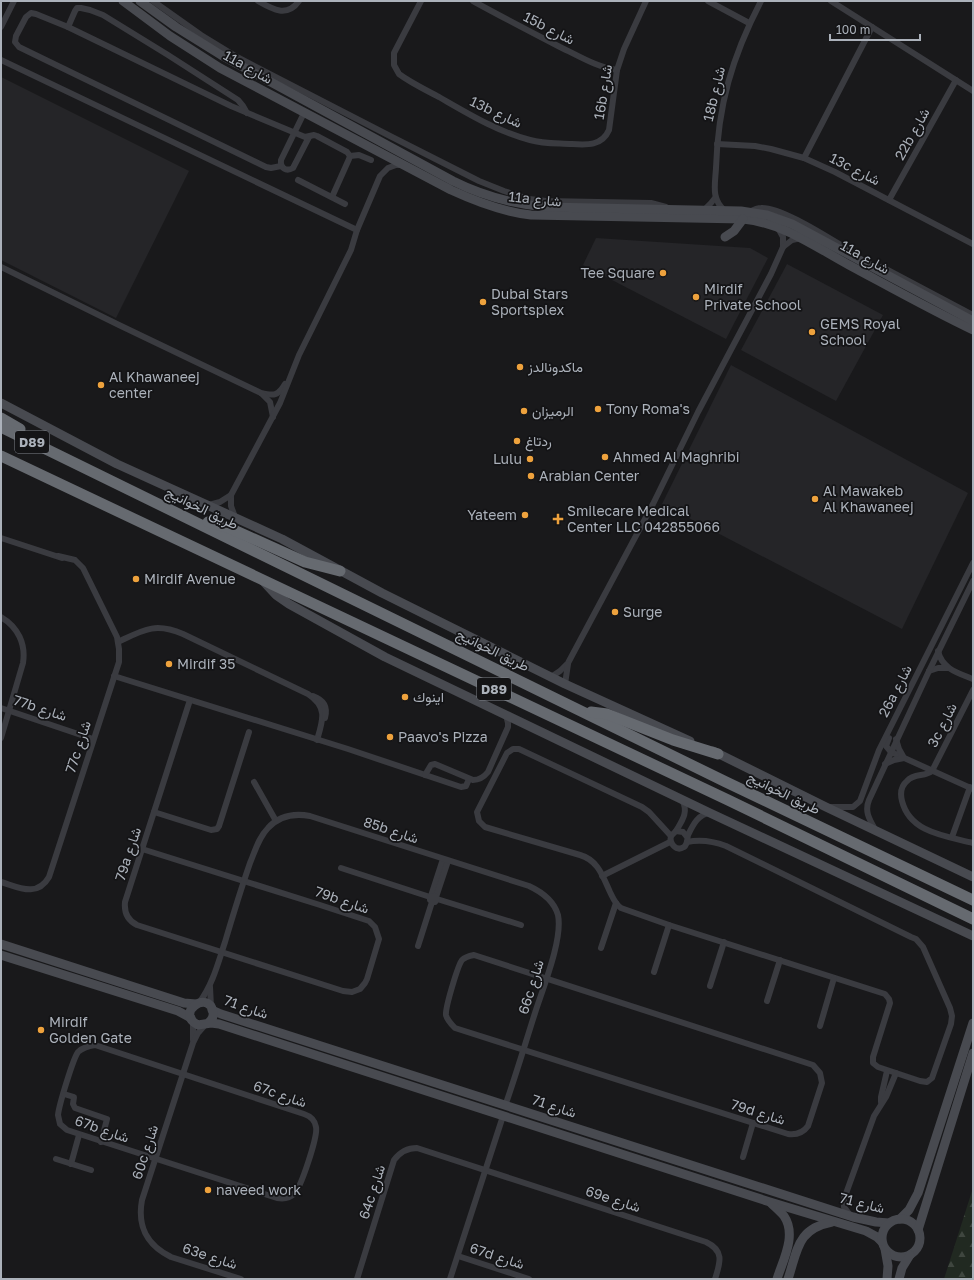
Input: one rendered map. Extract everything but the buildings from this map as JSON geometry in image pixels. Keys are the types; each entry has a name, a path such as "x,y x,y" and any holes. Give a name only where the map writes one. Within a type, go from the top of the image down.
{"highway":[{"path":"1,418 62,457"},
{"name":"طريق الخوانيج","path":"1,427 726,782 973,900"},
{"name":"D89","path":"1,457 713,793 973,919"},
{"path":"193,520 226,527 305,562 340,571"},
{"path":"587,713 599,712 607,714 673,740 718,754"}],"street":[{"path":"1,27 14,1"},
{"name":"11a شارع","path":"123,1 186,47 220,68 451,190 475,200 521,214 743,219 775,226 803,238 881,282 973,330"},
{"name":"11a شارع","path":"140,1 176,27 215,52 474,191 519,204 546,207 703,210 750,212 767,215 792,224 973,321"},
{"name":"11a شارع","path":"153,1 184,24 219,46 282,80 472,177 512,194 529,199 551,201 651,203 662,205 671,210"},
{"path":"258,1 278,11 293,8 299,1"},
{"name":"13b شارع","path":"421,1 394,53 394,65 399,74 469,114 516,136 542,142 586,145 601,141"},
{"name":"15b شارع","path":"473,1 593,63 607,69 617,70"},
{"name":"16b شارع","path":"601,141 607,136 609,130 617,70 624,49 646,1"},
{"path":"708,1 749,23"},
{"name":"18b شارع","path":"715,198 718,126 725,90 749,23 761,1"},
{"path":"832,1 973,91"},
{"path":"68,27 77,8 100,14 238,100 247,113"},
{"path":"309,137 292,168 288,170 281,166 271,168 266,167 19,47 16,42 16,36 26,17 31,13 36,14 68,27 247,113 294,133 309,137 314,135 318,136 347,152 350,156"},
{"path":"804,158 872,27"},
{"path":"1,60 357,230"},
{"path":"282,80 287,90"},
{"name":"22b شارع","path":"889,200 956,80"},
{"path":"259,89 267,89 275,92 357,136 366,133"},
{"path":"281,166 280,160 304,112"},
{"name":"13c شارع","path":"717,144 755,146 804,158 973,244"},
{"path":"376,150 384,147 406,159 420,162"},
{"path":"350,156 359,155 371,160"},
{"path":"332,197 350,156"},
{"path":"208,505 220,502 231,494 273,418 284,395 299,355 348,257 357,230 380,176 385,170 392,166 403,165"},
{"path":"298,180 345,204"},
{"path":"703,210 715,198 724,211"},
{"path":"750,212 763,208 788,216 973,315"},
{"path":"725,238 734,231 743,219"},
{"path":"551,677 568,663 653,504 701,406 771,274 783,247 784,240 782,234 775,226"},
{"path":"783,247 792,240 803,238"},
{"path":"1,267 261,393 273,396 277,394 289,380"},
{"path":"261,393 270,402 273,418"},
{"path":"1,403 111,461 288,542 329,563 340,571 565,684 718,754 826,808 973,877"},
{"path":"231,494 231,506 235,517"},
{"name":"77c شارع","path":"1,538 58,556 74,564 86,575 115,631 118,642 118,662 114,676 46,882 37,889 32,890 26,890 1,882"},
{"name":"26a شارع","path":"826,808 853,806 860,801 879,750 973,563"},
{"path":"260,579 276,595 302,612 385,657 710,813 973,936"},
{"name":"26a شارع","path":"878,832 870,820 866,808 896,739 973,581"},
{"path":"1,617 11,624 20,636 24,649 23,664 1,738"},
{"path":"118,642 149,629 158,627 168,628 308,694 318,697 325,705 326,715 317,740"},
{"path":"938,651 942,662 948,668 973,679"},
{"path":"565,684 568,663"},
{"path":"929,671 938,668 948,668"},
{"path":"114,676 463,787 466,786 469,778"},
{"name":"3c شارع","path":"932,771 973,690"},
{"name":"79a شارع","path":"190,700 124,907 128,918 137,925 221,953"},
{"name":"77b شارع","path":"1,708 93,739"},
{"path":"425,775 431,765 435,764 476,780 484,777 488,772 506,731 508,723 506,715"},
{"path":"895,718 887,743 887,748 890,752 971,788 952,837"},
{"path":"154,812 211,830 217,829 249,732"},
{"path":"896,739 904,758"},
{"path":"687,839 705,840 726,846 911,936 920,943 926,952 952,1016 951,1024 933,1075 929,1080 923,1082 875,1066 872,1060 890,1003 885,994 669,925 623,908 616,903 594,862 584,856 485,827 480,824 477,816 478,810 506,756 510,751 516,749 522,750 642,807 649,812 670,839 673,846 679,848 684,846 687,839 699,817 710,813"},
{"path":"885,764 904,758"},
{"path":"932,771 929,773 915,775 907,781 901,793 903,806 910,818 920,827 973,843"},
{"path":"254,782 276,821"},
{"path":"602,876 670,839 684,822 686,808 682,799"},
{"name":"85b شارع","path":"244,881 257,845 266,829 276,821 296,815 310,816 529,886"},
{"path":"678,831 685,833 687,839"},
{"name":"79b شارع","path":"142,849 369,921 375,927 378,935 378,944 365,983 356,991 348,992 221,953"},
{"path":"418,946 445,860"},
{"path":"341,868 521,925"},
{"path":"192,1020 190,1015 191,1009 210,986 244,881"},
{"name":"66c شارع","path":"505,1106 547,978 558,934 559,924 553,905 538,890 529,886"},
{"path":"601,948 616,903"},
{"path":"654,972 669,925"},
{"path":"958,929 973,943"},
{"path":"710,986 724,942"},
{"path":"1,944 184,1003 205,1003 212,1008"},
{"path":"1,955 178,1011 198,1025 207,1024 212,1018 210,986"},
{"name":"79d شارع","path":"474,955 478,956 803,1061 816,1067 821,1076 821,1086 810,1123 804,1131 798,1134 791,1134 524,1049 460,1030 451,1024 446,1015 446,1010 459,967 466,957 474,955"},
{"path":"767,1002 780,960"},
{"path":"820,1026 834,978"},
{"name":"شارع 71","path":"212,1008 221,1014 853,1217 889,1223"},
{"name":"60c شارع","path":"192,1020 193,1044"},
{"path":"900,1219 909,1210 918,1193 973,1023"},
{"name":"60c شارع","path":"172,1257 163,1253 150,1242 142,1226 140,1217 142,1200 193,1044 198,1033 207,1024"},
{"name":"شارع 71","path":"207,1024 219,1024 770,1202 866,1231 877,1237 884,1245"},
{"name":"67b شارع","path":"155,1159 80,1135 67,1130 60,1124 58,1119 58,1111 74,1058 81,1050 90,1046 100,1046 183,1074"},
{"path":"918,1230 973,1053"},
{"path":"881,1103 887,1071"},
{"path":"853,1217 844,1207 844,1199 874,1116 885,1099 896,1073"},
{"name":"67c شارع","path":"155,1159 283,1199 294,1195 298,1191 306,1168 317,1131 311,1117 183,1074"},
{"path":"64,1094 74,1097 73,1104 75,1108 107,1119 101,1142"},
{"path":"450,1279 503,1116 511,1114 546,1124 549,1119"},
{"path":"743,1158 753,1123"},
{"path":"71,1164 80,1135"},
{"name":"64c شارع","path":"357,1279 394,1160 402,1152 412,1148 422,1149 485,1170"},
{"path":"56,1159 91,1170"},
{"name":"69e شارع","path":"485,1170 706,1242 716,1248 720,1259 720,1264 715,1279"},
{"path":"828,1209 836,1206 844,1199"},
{"path":"770,1202 784,1217 790,1230 788,1244 777,1279"},
{"path":"887,1279 888,1266 883,1232 889,1223 900,1219 910,1222 918,1230 920,1237 919,1244 902,1268 899,1279"},
{"path":"788,1279 798,1248 805,1236 815,1226 833,1221"},
{"path":"884,1245 891,1254 898,1257 910,1255"},
{"name":"67d شارع","path":"458,1256 529,1279"},
{"name":"63e شارع","path":"172,1257 240,1279"}],"shaded area":[{"path":"1,77 189,171 116,318 1,260"},
{"name":"Mirdif Private School","path":"596,238 750,248 768,258 726,339 583,265"},
{"name":"GEMS Royal School","path":"787,264 883,315 836,401 741,350"},
{"name":"Al Mawakeb Al Khawaneej","path":"731,365 968,493 902,629 662,504"}],"green space":[{"path":"973,1188 973,1279 944,1279"}],"place":[{"name":"Tee Square","path":"663,273"},
{"name":"Mirdif Private School","path":"696,297"},
{"name":"Dubai Stars Sportsplex","path":"483,302"},
{"name":"GEMS Royal School","path":"812,332"},
{"name":"ماكدونالدز","path":"520,367"},
{"name":"Al Khawaneej center","path":"101,385"},
{"name":"Tony Roma's","path":"598,409"},
{"name":"الرميزان","path":"524,411"},
{"name":"ردتاغ","path":"517,441"},
{"name":"Ahmed Al Maghribi","path":"605,457"},
{"name":"Lulu","path":"530,459"},
{"name":"Arabian Center","path":"531,476"},
{"name":"Al Mawakeb Al Khawaneej","path":"815,499"},
{"name":"Yateem","path":"525,515"},
{"name":"Smilecare Medical Center LLC 042855066","path":"558,519"},
{"name":"Mirdif Avenue","path":"136,579"},
{"name":"Surge","path":"615,612"},
{"name":"Mirdif 35","path":"169,664"},
{"name":"اينوك","path":"405,697"},
{"name":"Paavo's Pizza","path":"390,737"},
{"name":"Mirdif Golden Gate","path":"41,1030"},
{"name":"naveed work","path":"208,1190"}]}
